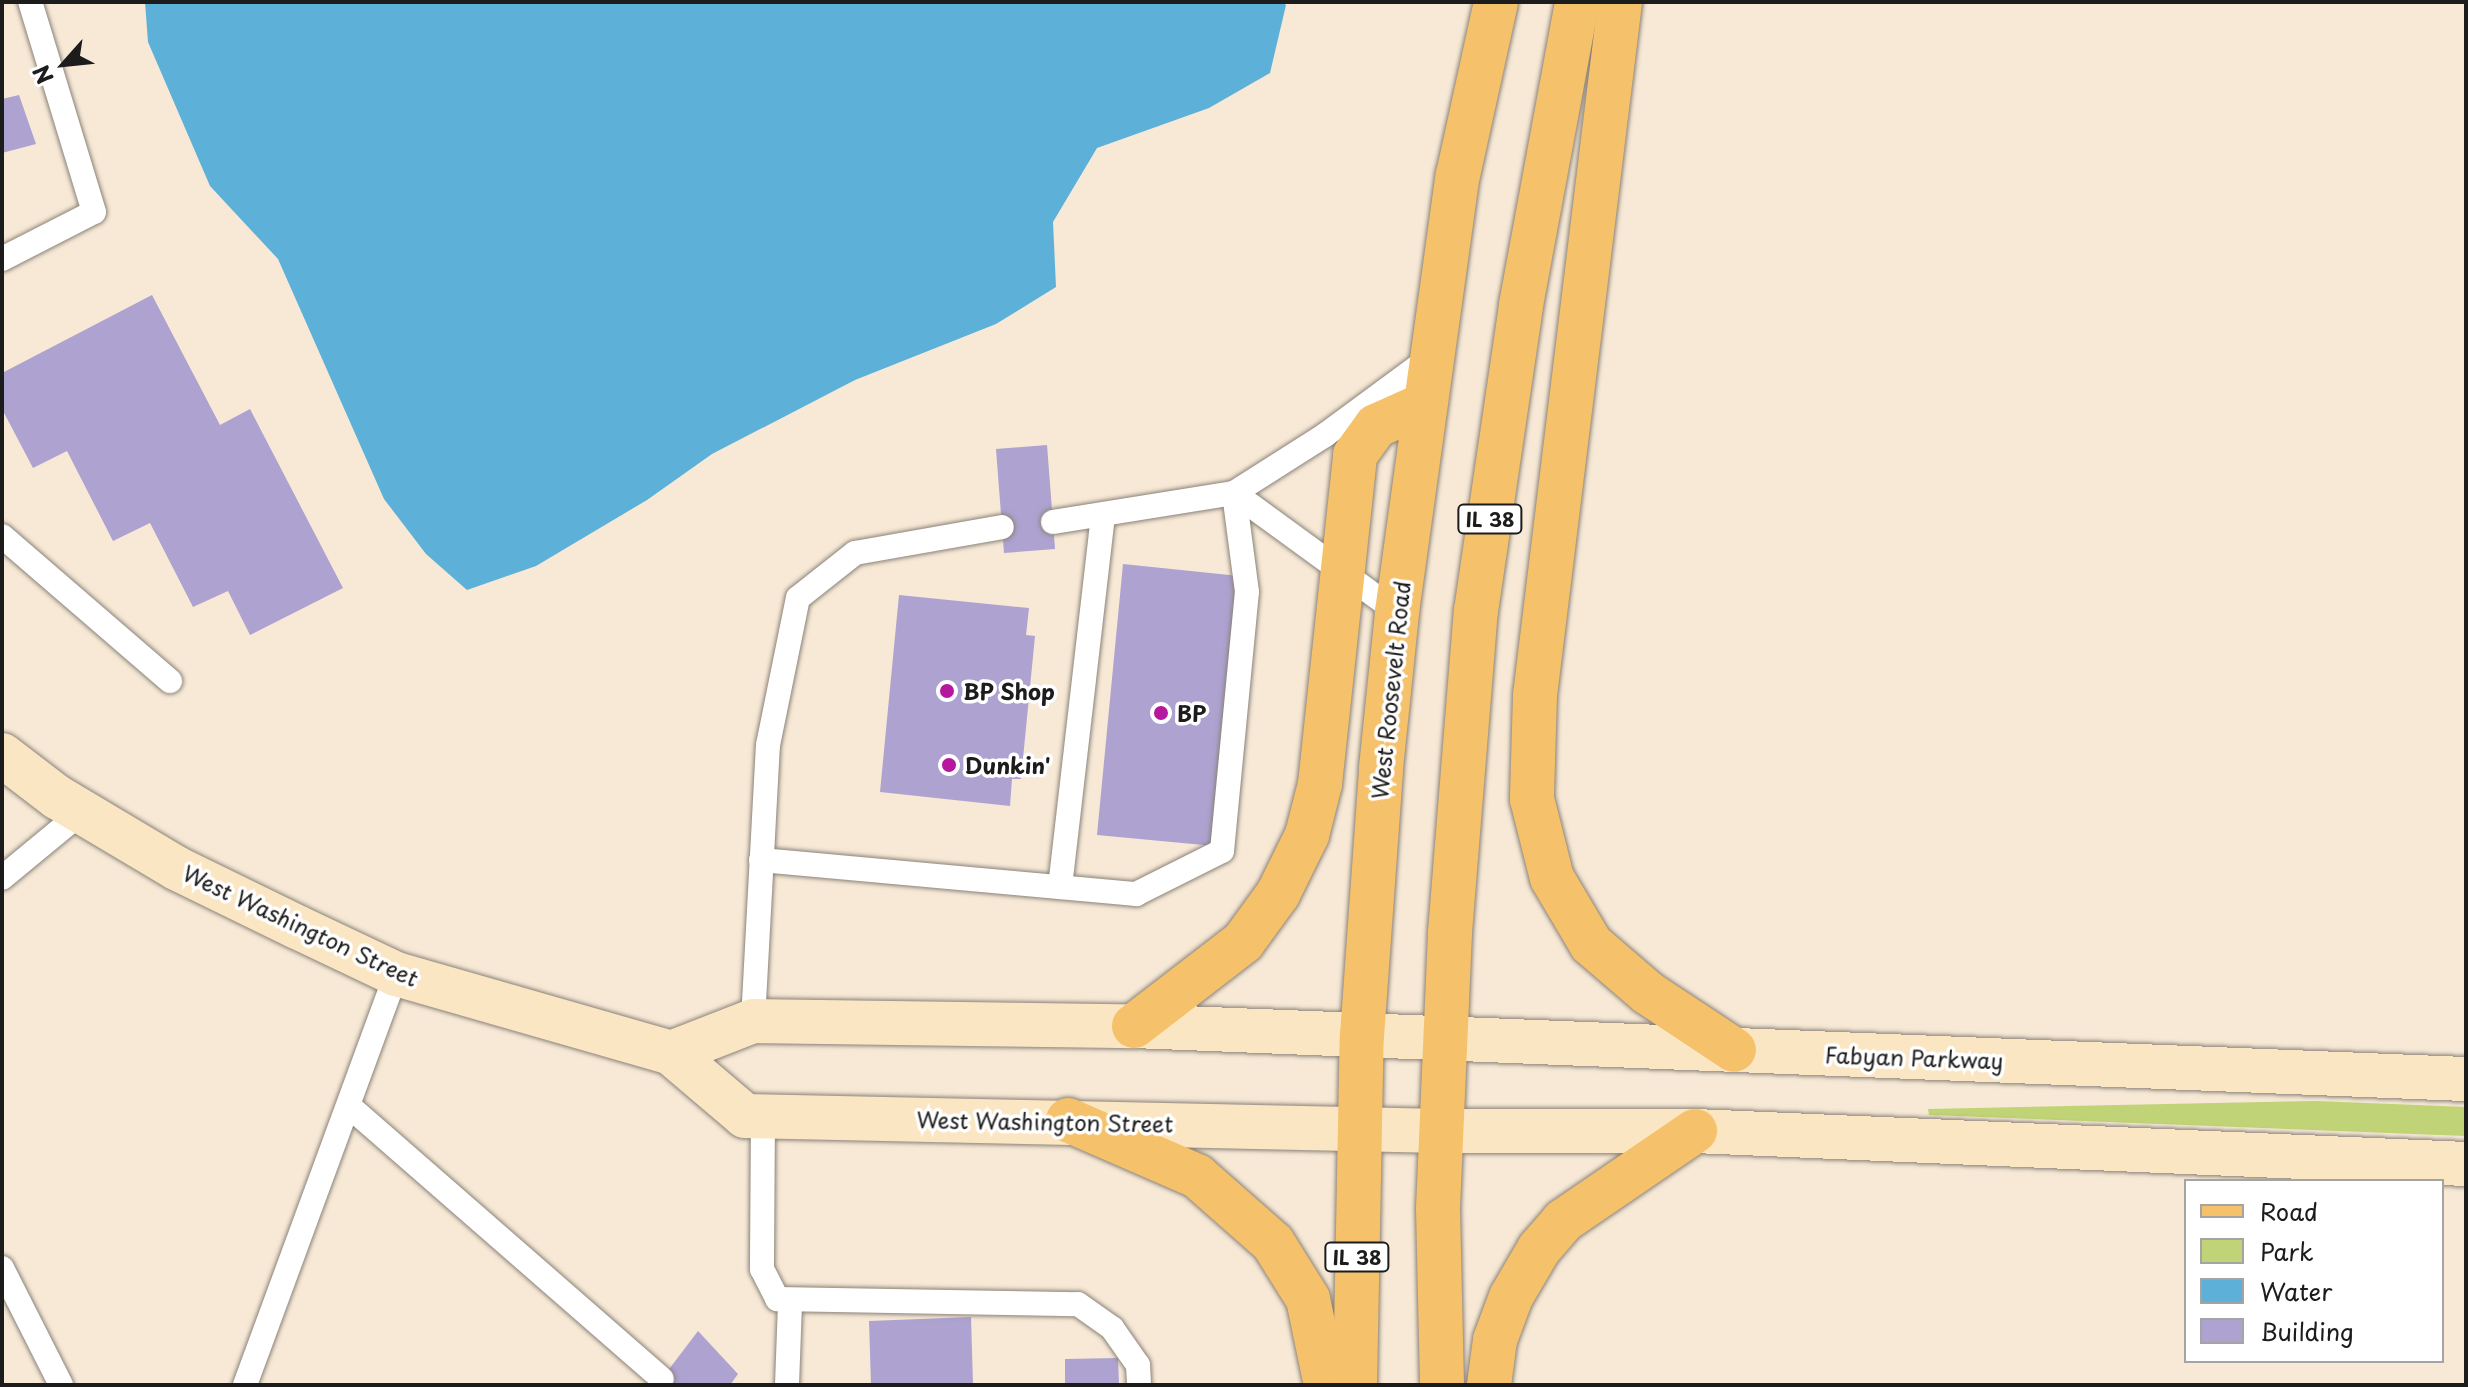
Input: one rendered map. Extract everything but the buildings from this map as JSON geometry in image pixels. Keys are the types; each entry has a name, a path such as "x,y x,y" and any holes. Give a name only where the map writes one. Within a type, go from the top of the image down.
{"main road":[{"name":"West Roosevelt Road","path":"1355,1385 1362,1036 1397,612 1458,175 1496,2"},
{"name":"IL 38","path":"1442,1385 1438,1208 1450,932 1476,611 1521,305 1577,2"},
{"path":"1620,2 1535,695 1532,799 1552,878 1591,944 1648,993 1734,1050"},
{"path":"1134,1026 1243,942 1278,894 1307,835 1320,784 1355,455 1361,439 1376,426 1425,404"},
{"name":"West Washington Street","path":"2,755 82,812 176,868 396,974 671,1053 745,1116 1068,1120 1443,1131"},
{"path":"671,1053 753,1021 1134,1026 1362,1036"},
{"name":"Fabyan Parkway","path":"1362,1036 2466,1079"},
{"path":"1068,1120 1197,1176 1273,1243 1308,1299 1326,1385"},
{"path":"1443,1131 1695,1131 2466,1164"},
{"path":"1489,1385 1495,1340 1511,1297 1539,1249 1563,1221 1597,1195 1695,1131"}],"lane":[{"path":"2,259 94,212 30,2"},
{"path":"1053,522 1234,493 1325,435 1432,356"},
{"path":"1234,493 1397,612"},
{"path":"761,860 1136,894 1222,851 1247,592 1234,493"},
{"path":"1060,887 1103,514"},
{"path":"753,1021 768,745 798,598 855,553 1002,527"},
{"path":"2,536 170,681"},
{"path":"2,878 82,812"},
{"path":"245,1385 396,974"},
{"path":"349,1106 662,1379"},
{"path":"763,1116 762,1269 777,1299 790,1302 1078,1304 1112,1328 1138,1365 1139,1385"},
{"path":"2,1268 61,1385"},
{"path":"787,1385 790,1302"}],"green space":[{"path":"2316,1101 2466,1107 2466,1136 1929,1115 1928,1109"}],"water":[{"path":"145,2 1282,2 1286,5 1270,73 1209,108 1097,148 1053,222 1056,287 996,324 855,380 712,454 647,500 536,566 467,590 426,554 384,499 278,259 210,186 148,42"}],"place":[{"name":"BP Shop","path":"947,691"},
{"name":"BP","path":"1161,713"},
{"name":"Dunkin'","path":"949,765"}]}
